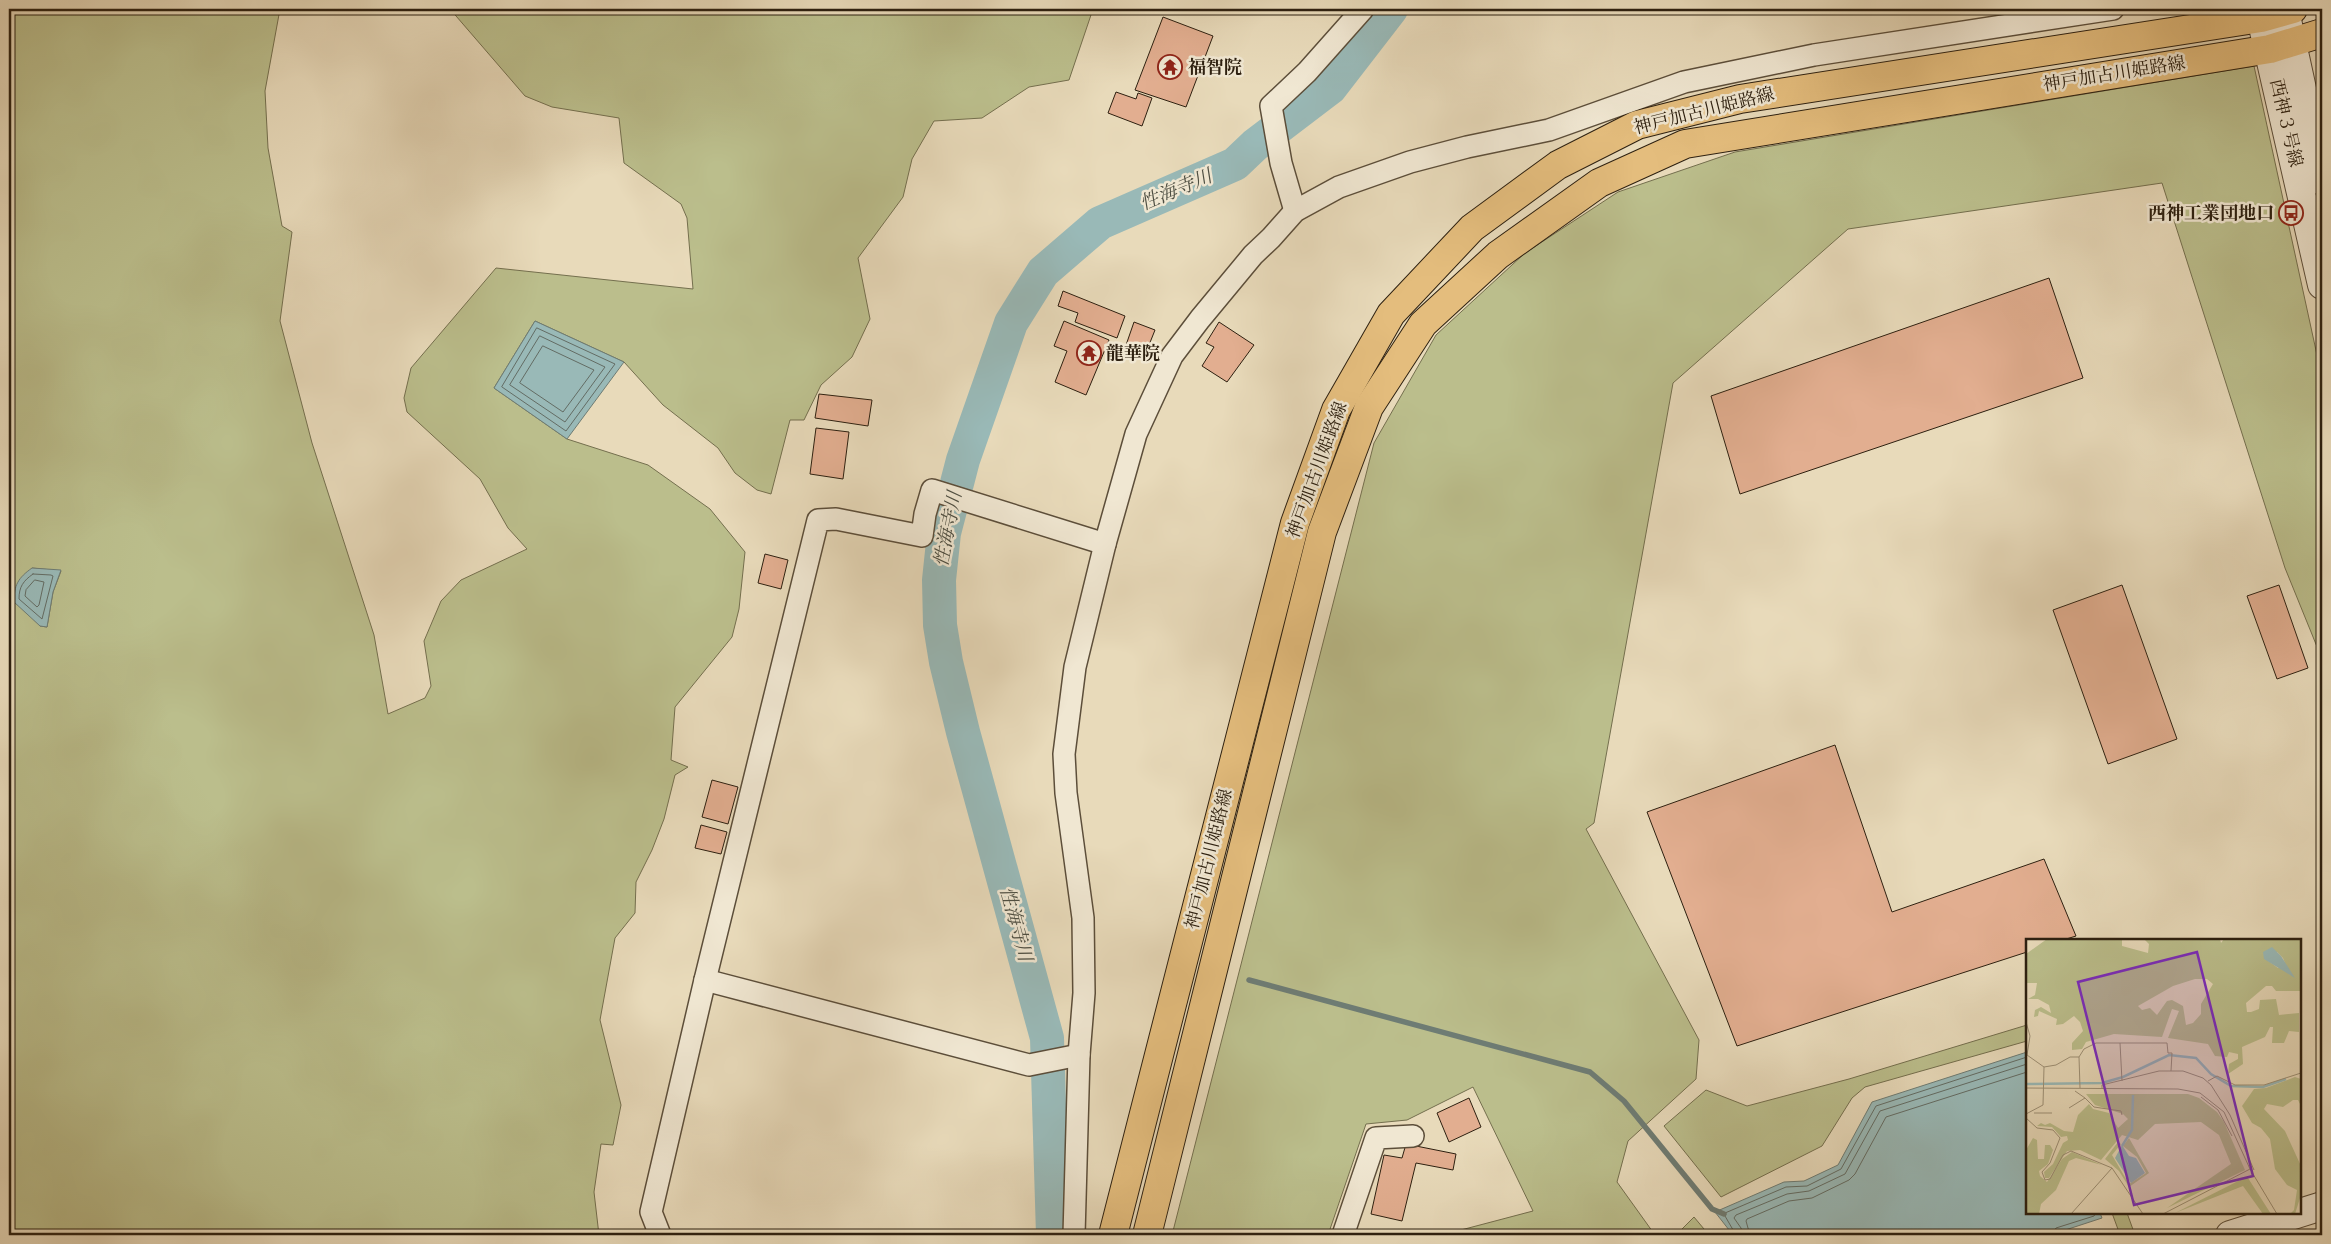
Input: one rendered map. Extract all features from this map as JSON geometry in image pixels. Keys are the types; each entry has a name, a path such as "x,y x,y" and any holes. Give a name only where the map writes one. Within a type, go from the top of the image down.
{"main road":[{"name":"神戸加古川姫路線","path":"1113,1235 1295,523 1336,410 1391,314 1465,235 1558,165 1637,125 1740,99 2274,12"},
{"name":"神戸加古川姫路線","path":"1147,1235 1322,532 1369,407 1424,324 1498,254 1599,183 1685,144 2280,45 2322,33"}],"street":[{"path":"1294,211 1281,163 1271,106 1307,72 1363,9"},
{"path":"1074,1235 1073,1056 1084,993 1082,918 1066,793 1064,754 1075,667 1105,544 1136,434 1172,356 1247,262 1294,211 1339,187 1410,162 1506,137 1550,130 1684,82 1814,55 2113,9"},
{"path":"2274,12 2280,45"},
{"name":"西神３号線","path":"2280,45 2322,182"},
{"name":"西神３号線","path":"2280,45 2322,284"},
{"path":"660,1235 651,1212 704,980 818,520 836,519 922,536 925,514 932,490 1105,544"},
{"path":"704,980 1030,1064 1073,1056"},
{"path":"1343,1235 1376,1138 1413,1136"},
{"path":"2301,1213 2322,1206"},
{"path":"2230,1235 2297,1214"}],"green space":[{"path":"9,9 280,9 265,91 268,148 282,226 292,232 280,321 312,443 374,635 388,714 425,698 431,686 424,641 441,601 461,580 527,549 508,528 480,479 407,412 404,398 411,368 496,268 693,289 687,218 681,204 624,163 619,118 552,107 525,96 450,9 1093,9 1069,80 1029,87 982,118 934,121 912,159 903,197 858,258 870,319 852,357 821,385 804,420 790,420 771,494 757,490 735,473 718,448 663,405 624,362 535,321 494,388 567,439 648,465 710,509 745,552 739,609 732,637 675,707 671,760 688,767 675,775 664,819 652,850 636,882 635,913 615,938 600,1020 621,1105 613,1145 601,1144 594,1192 599,1235 9,1235","holes":["32,568 61,571 53,592 47,627 40,626"]},
{"path":"2254,66 2322,378 2322,659 2285,568 2162,183 1848,229 1673,383 1594,823 1586,829 1699,1040 1696,1079 1628,1141 1617,1182 1655,1235 1442,1235 1533,1211 1473,1087 1407,1120 1366,1124 1328,1235 1172,1235 1374,443 1436,335 1525,253 1618,192 1735,152"},
{"path":"2026,1025 2026,1041 1865,1087 1852,1098 1822,1146 1721,1197 1664,1126 1706,1090 1747,1106 1849,1079"},
{"path":"2112,1214 2127,1214 2135,1235 2108,1235 2119,1232"},
{"path":"1694,1217 1709,1235 1676,1235"}],"water":[{"path":"535,321 624,362 567,439 494,388"},
{"path":"32,568 61,570 53,592 47,627 40,626 14,602 18,582"},
{"path":"2026,1052 2026,1214 2100,1214 2102,1218 2050,1235 1733,1235 1715,1212 1784,1182 1804,1181 1838,1165 1872,1102"}],"building":[{"path":"1163,17 1213,36 1186,107 1135,90"},
{"path":"1116,92 1136,99 1138,93 1152,98 1142,126 1108,113"},
{"path":"2049,278 2083,378 1740,494 1711,396"},
{"path":"1063,291 1125,316 1117,338 1075,322 1078,313 1058,306"},
{"path":"1064,321 1109,340 1086,395 1055,382 1067,351 1054,346"},
{"path":"1134,322 1155,330 1145,355 1125,348"},
{"path":"1219,322 1254,345 1227,382 1202,366 1214,347 1206,343"},
{"path":"819,394 872,400 868,426 815,418"},
{"path":"816,428 849,432 843,479 810,474"},
{"path":"765,554 788,560 781,589 758,583"},
{"path":"2122,585 2177,739 2108,764 2053,610"},
{"path":"2279,585 2308,668 2277,679 2247,596"},
{"path":"1835,745 1892,912 2044,859 2076,936 2066,939 2026,939 2026,952 1737,1046 1647,812"},
{"path":"712,780 738,787 728,824 702,817"},
{"path":"701,825 727,832 721,854 695,848"},
{"path":"1469,1098 1481,1127 1449,1142 1437,1113"},
{"path":"1406,1144 1456,1154 1453,1170 1416,1163 1402,1221 1371,1214 1384,1155 1402,1158"}],"waterway":[{"name":"性海寺川","path":"1053,1235 1047,1038 963,732 946,662 940,625 939,580 944,533 963,460 1011,323 1043,272 1100,223 1235,164 1255,145 1330,88 1391,9"},
{"path":"1249,980 1590,1072 1624,1101 1712,1209 1724,1214"}],"place":[{"name":"福智院","path":"1170,67"},
{"name":"西神工業団地口","path":"2291,213"},
{"name":"龍華院","path":"1089,353"}]}
